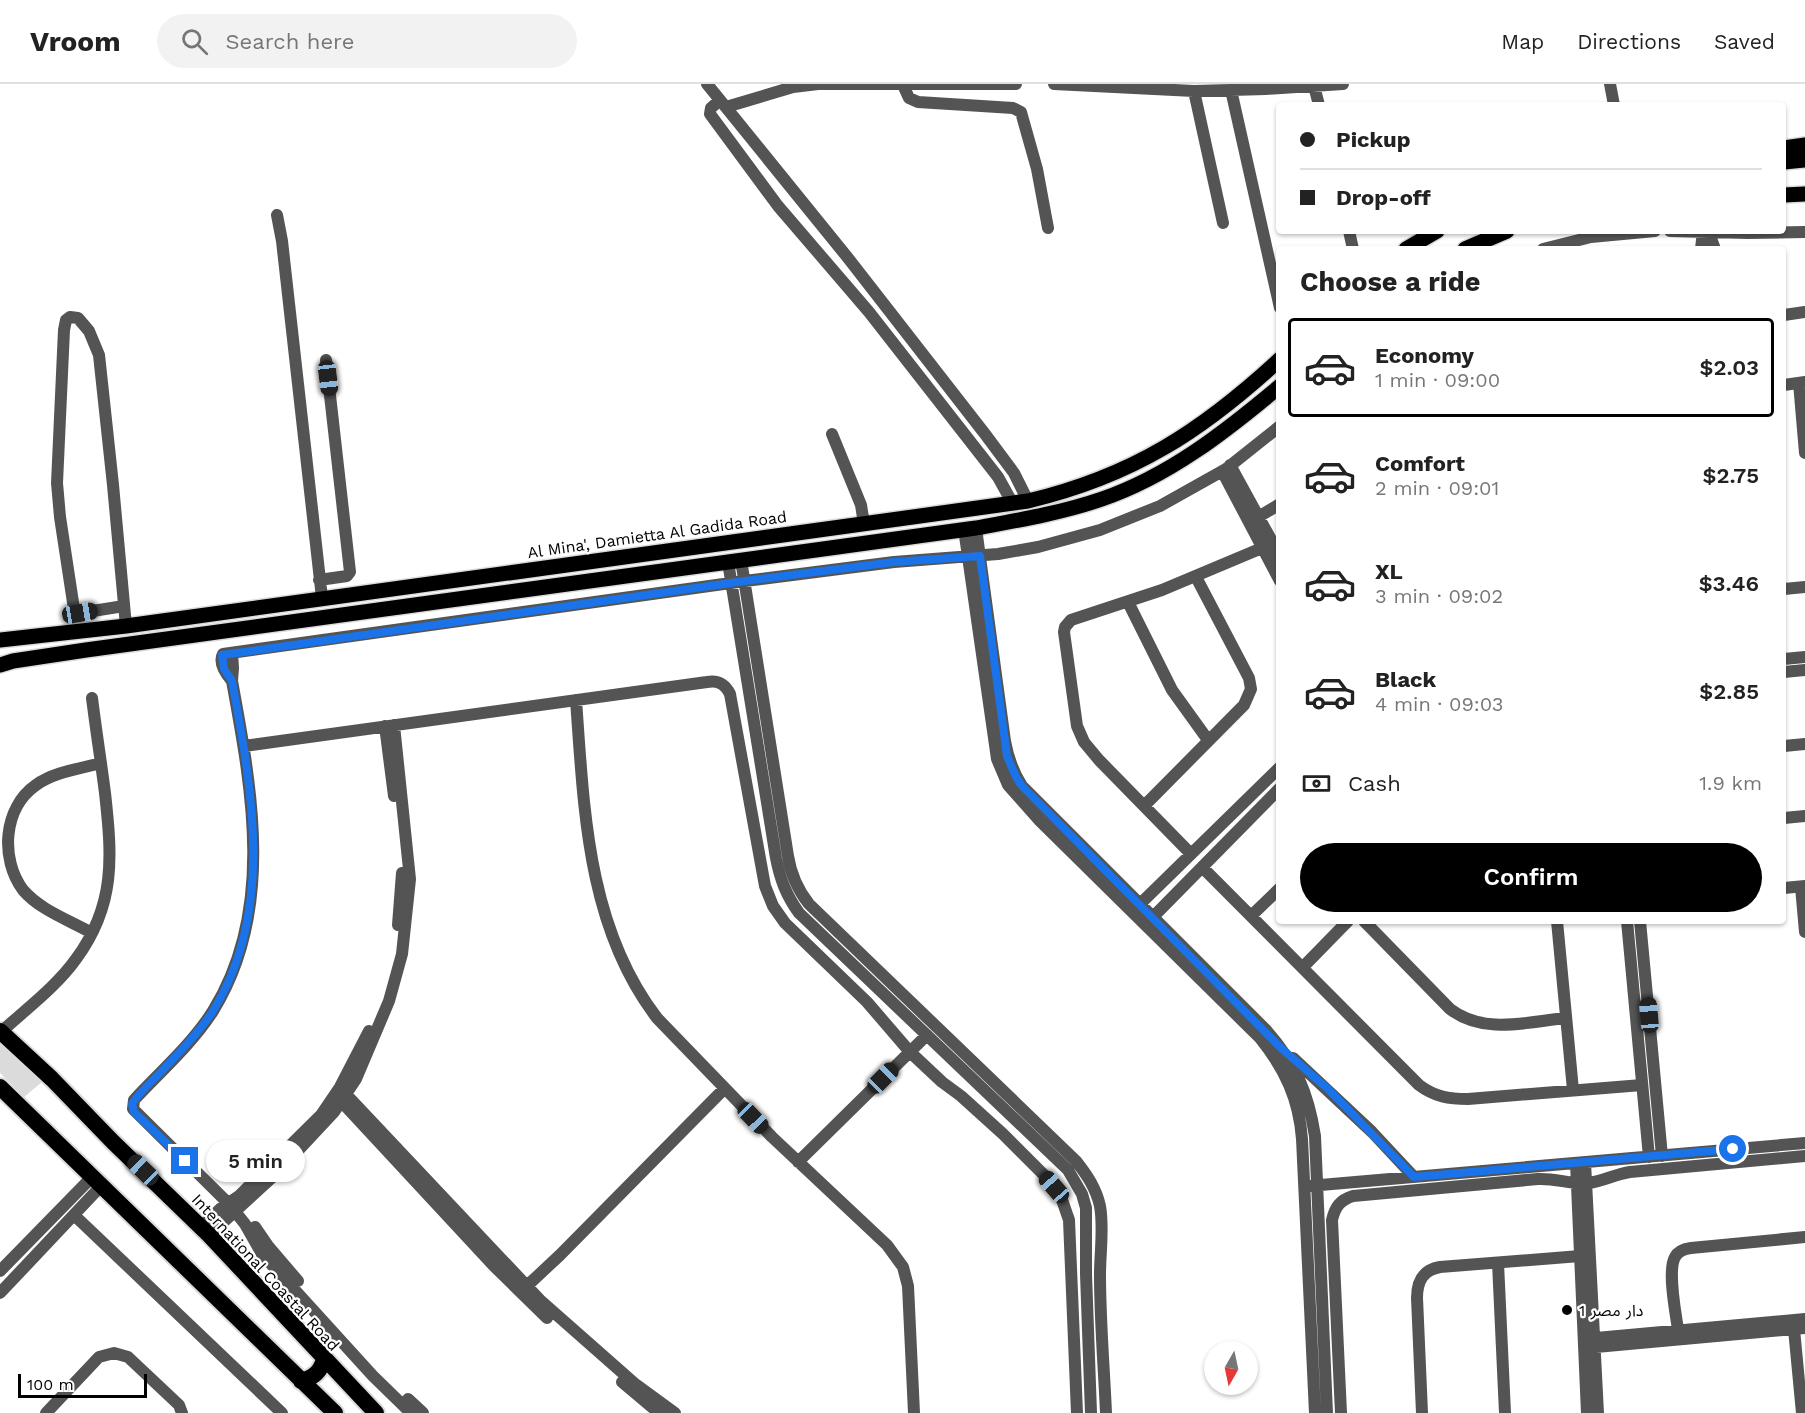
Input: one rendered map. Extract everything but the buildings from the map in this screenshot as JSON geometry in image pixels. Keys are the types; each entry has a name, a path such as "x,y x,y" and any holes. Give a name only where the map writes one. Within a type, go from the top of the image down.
{"highway":[{"name":"International Coastal Road","path":"0,1031 52,1079 205,1231 283,1311 344,1381 376,1413"},
{"path":"0,1087 329,1407"},
{"path":"301,1381 314,1376 322,1366 324,1359"},
{"path":"329,1407 327,1390 337,1382 344,1381"}],"main road":[{"path":"1786,148 1805,145"},
{"path":"1786,162 1805,160"},
{"path":"1786,195 1805,194"},
{"path":"1411,246 1432,234"},
{"path":"1472,246 1500,234"},
{"name":"Al Mina', Damietta Al Gadida Road","path":"0,640 126,626 1021,503 1098,481 1138,464 1176,442 1212,417 1276,363"},
{"path":"0,665 13,661 97,649 970,529 1061,512 1103,499 1144,482 1183,460 1276,390"},
{"path":"636,556 634,566 639,574"},
{"path":"619,558 624,562 626,568 621,577"}],"street":[{"path":"707,84 848,258 1014,473 1021,503"},
{"path":"1016,84 818,84 793,87 723,103 711,108 710,114 778,206 869,312 998,477 1021,503"},
{"path":"1054,84 1180,87 1194,91 1343,84"},
{"path":"1610,84 1613,102"},
{"path":"903,85 909,98 918,102 1016,108 1023,115 1037,169 1048,228"},
{"path":"986,85 987,106"},
{"path":"1314,86 1319,102"},
{"path":"1231,90 1276,290"},
{"path":"1194,91 1223,223"},
{"path":"277,215 282,241 322,598"},
{"path":"1786,232 1805,232"},
{"path":"1555,246 1591,237 1623,234"},
{"path":"1786,315 1805,312"},
{"path":"124,606 80,613 74,609 57,483 64,330 66,320 70,316 78,318 89,331 99,355 126,626"},
{"path":"319,580 347,576 351,572 326,360"},
{"path":"1786,385 1802,383 1805,453"},
{"path":"423,1413 368,1360 235,1205 134,1112 132,1104 134,1100 203,1024 224,992 239,956 250,908 254,860 250,794 232,681 232,653 739,582 894,562 974,557 1042,546 1100,530 1160,506 1226,468 1276,429"},
{"path":"832,434 861,505 864,524"},
{"path":"1226,468 1276,549"},
{"path":"1226,468 1276,574"},
{"path":"1258,517 1276,506"},
{"path":"970,529 991,725 1001,772 1017,796 1098,871 1260,1038 1286,1075 1300,1117 1311,1186 1326,1413"},
{"path":"1191,855 1092,753 1080,734 1077,726 1065,627 1071,620 1196,577 1262,548"},
{"path":"735,561 789,863 801,894 1076,1161 1095,1190 1100,1206 1101,1223 1100,1275 1106,1413"},
{"path":"1143,806 1247,700 1251,683 1196,577"},
{"path":"739,582 757,751 783,887 799,913 1068,1170 1082,1194 1088,1222 1086,1274 1091,1413"},
{"path":"1786,589 1805,587"},
{"path":"1128,602 1172,690 1208,740"},
{"path":"1786,659 1805,657"},
{"path":"1786,672 1805,670"},
{"path":"243,746 713,681 724,685 730,694 765,886 772,906 785,923 867,1002 907,1048 942,1082 1003,1134 1044,1175 1061,1197 1069,1220 1077,1413"},
{"path":"0,1031 67,971 93,933 101,912 111,867 109,832 92,698"},
{"path":"576,700 589,844 600,898 613,938 630,977 650,1010 724,1089 887,1245 903,1267 908,1286 914,1413"},
{"path":"205,1231 226,1217 341,1095 380,1002 391,968 396,938 402,865 390,725"},
{"path":"1786,746 1805,744"},
{"path":"93,933 35,901 21,889 11,872 6,853 6,833 15,807 36,784 54,776 101,763"},
{"path":"1139,905 1276,771"},
{"path":"1152,918 1276,792"},
{"path":"1786,818 1805,816"},
{"path":"1202,867 1419,1085 1432,1094 1460,1099 1642,1085"},
{"path":"1098,871 1139,905 1281,1048 1328,1089 1414,1177"},
{"path":"1786,888 1803,886 1805,932"},
{"path":"1251,916 1276,892"},
{"path":"1303,967 1345,924"},
{"path":"1367,924 1450,1009 1463,1018 1492,1025 1566,1018"},
{"path":"1557,924 1573,1090"},
{"path":"1627,924 1649,1157"},
{"path":"1640,924 1662,1156"},
{"path":"798,1162 923,1031"},
{"path":"1281,1048 1295,1068 1305,1089 1315,1136 1311,1186 1315,1413"},
{"path":"520,1287 560,1256 724,1089"},
{"path":"341,1095 520,1287 627,1387 659,1413"},
{"path":"1311,1186 1805,1143"},
{"path":"1341,1413 1332,1220 1338,1204 1353,1196 1538,1179 1582,1183 1621,1173 1805,1156"},
{"path":"1581,1163 1589,1343 1587,1413"},
{"path":"0,1293 74,1215 97,1180"},
{"path":"0,1271 97,1180"},
{"path":"1582,1183 1580,1256 1598,1413"},
{"path":"235,1205 262,1254 366,1369 411,1413"},
{"path":"74,1215 282,1413"},
{"path":"1678,1330 1672,1273 1674,1259 1678,1253 1691,1248 1805,1237"},
{"path":"1422,1413 1417,1298 1420,1280 1427,1272 1434,1269 1580,1256"},
{"path":"1498,1263 1505,1413"},
{"path":"520,1287 634,1383 675,1413"},
{"path":"1589,1343 1678,1330 1805,1319"},
{"path":"1589,1343 1799,1328 1802,1413"},
{"path":"46,1413 99,1357 114,1353 128,1357 179,1405 182,1413"}],"shaded area":[{"path":"0,1043 42,1082 24,1097 0,1073"}],"place":[{"name":"دار مصر 1","path":"1567,1310"}],"route":[{"path":"185,1161 134,1112 132,1104 191,1040 213,1011 224,992 239,956 250,908 254,860 250,794 232,681 224,669 222,655 745,581 894,562 980,556 1007,756 1022,786 1266,1030 1281,1048 1328,1089 1414,1177 1733,1149"}]}
